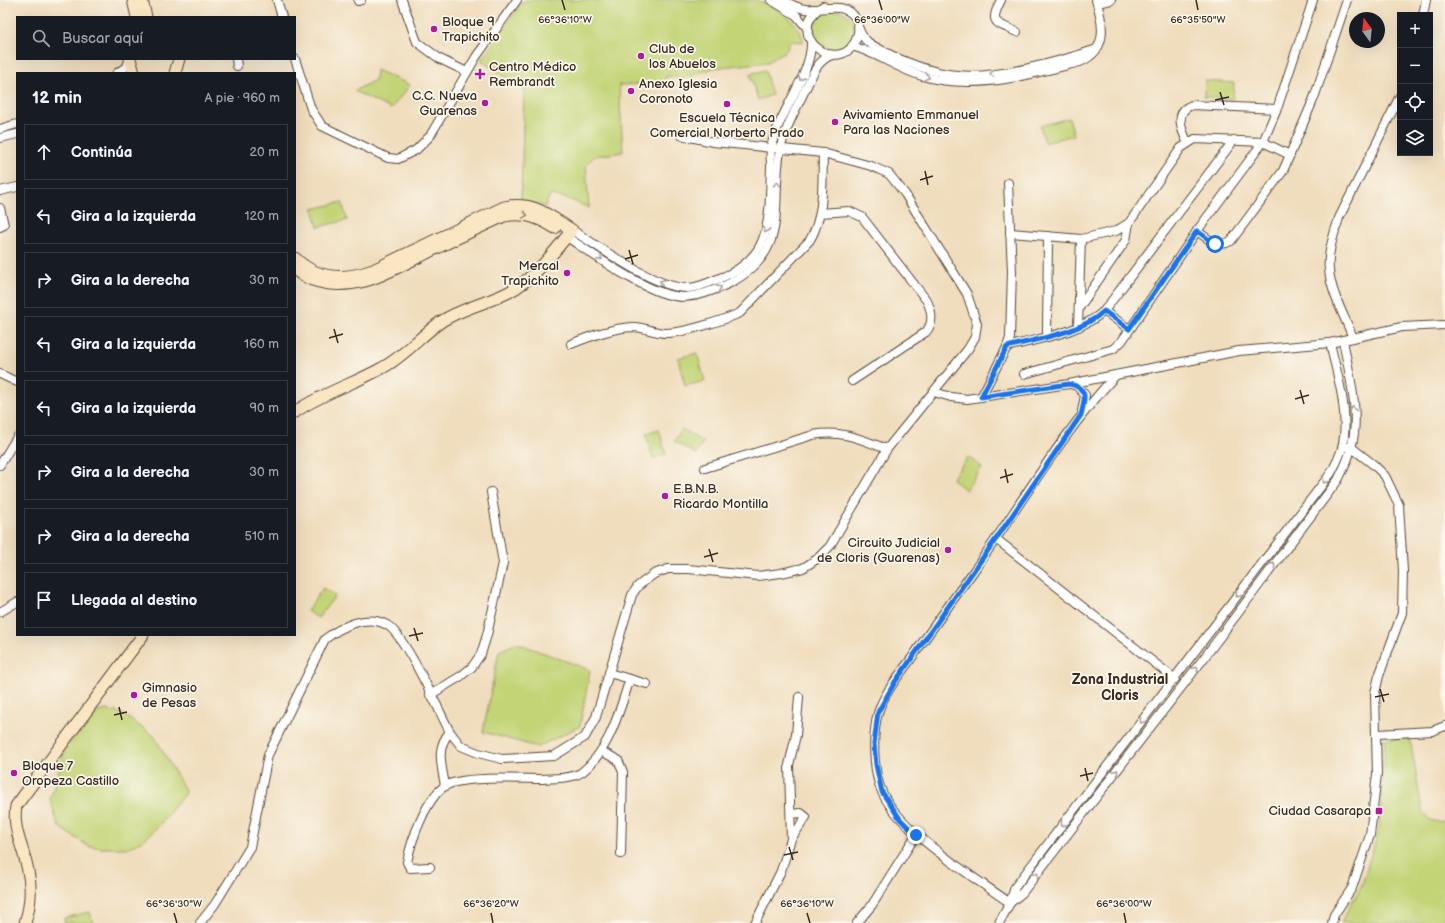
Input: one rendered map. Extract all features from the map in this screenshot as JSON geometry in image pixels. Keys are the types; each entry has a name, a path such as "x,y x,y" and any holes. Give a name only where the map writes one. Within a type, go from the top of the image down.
{"street":[{"path":"133,0 137,16"},
{"path":"142,0 146,16"},
{"path":"277,0 282,16"},
{"path":"402,0 417,42 440,58 467,72"},
{"path":"296,271 312,281 334,285 366,281 504,216 517,213 530,215 546,222 669,286 689,288 725,276 740,268 760,245 764,237 768,223 771,149 811,52 811,41 808,29 796,15 770,0"},
{"path":"782,0 803,9 838,5 846,8 855,17 862,37 867,42 916,67 958,76 1003,73 1075,57 1098,49"},
{"path":"1001,0 994,15 994,19 997,23 1017,32"},
{"path":"852,46 922,76 955,82 971,83 1004,80 1080,62 1090,58 1098,49 1102,40 1102,30 1096,2 1111,0"},
{"path":"1024,374 1113,349 1122,341 1197,231 1263,142 1277,109 1314,0"},
{"path":"1197,231 1215,244 1222,245 1232,241 1280,176 1314,98 1346,0"},
{"path":"1424,12 1426,0"},
{"path":"295,60 311,109 322,126 388,158 398,159 416,150 430,136 467,72 515,1"},
{"path":"808,29 812,16 823,6"},
{"path":"296,259 311,270 322,275 338,277 361,274 373,270 504,207 515,205 536,208 598,258 659,292 684,297 708,292 725,285 752,268 762,259 769,247 774,231 780,149 812,75 819,64 832,55 847,51 858,36 859,30"},
{"path":"811,41 819,51 832,55"},
{"path":"118,72 126,67 130,60"},
{"path":"130,60 134,72"},
{"path":"1353,338 1337,298 1329,270 1333,238 1339,218 1397,102"},
{"path":"1188,143 1181,130 1180,121 1182,113 1186,107 1192,105 1277,109"},
{"path":"0,129 16,124"},
{"path":"0,138 16,134"},
{"path":"200,923 215,904 250,847 268,755 325,639 338,629 354,623 370,620 387,624 401,638 450,732 461,746 478,753 502,759 554,756 585,737 596,717 632,595 638,586 654,574 668,569 688,569 758,576 781,574 803,568 817,559 830,546 887,449 968,349 975,337 977,324 967,294 896,182 889,174 871,166 823,153 713,142 680,135"},
{"path":"1079,308 1126,240 1129,223 1175,155 1188,143 1194,139 1263,142 1290,155"},
{"path":"1007,347 1078,327 1093,320 1104,311 1234,140"},
{"path":"571,344 603,333 633,327 667,333 677,332 731,317 740,313 810,240 816,230 820,212 823,153"},
{"path":"981,397 1007,347 1010,338 1011,286 1008,183"},
{"path":"0,191 16,187"},
{"path":"0,208 4,225 0,226"},
{"path":"820,212 849,211 862,217 927,301 932,316 932,322 926,332 852,381"},
{"path":"1010,233 1081,239 1116,231 1129,223"},
{"path":"296,411 319,397 384,368 404,354 442,321 521,284 542,265 570,234"},
{"path":"1047,336 1048,236"},
{"path":"1078,327 1081,239"},
{"path":"1104,311 1129,329"},
{"path":"934,392 951,397 967,399 1069,384 1240,350 1330,342 1402,327 1445,325"},
{"path":"1010,903 1022,893 1204,658 1338,480 1352,448 1354,422 1353,404 1343,340"},
{"path":"999,923 1010,903 1015,887 1331,473 1343,446 1343,412 1330,342"},
{"path":"0,374 16,382"},
{"path":"1010,903 916,835 900,819 882,792 876,765 874,744 878,712 895,682 1081,415 1116,375"},
{"path":"1069,384 1077,386 1085,396 1081,415"},
{"path":"705,468 813,435 830,432 848,435 887,449"},
{"path":"0,465 16,439"},
{"path":"1332,923 1334,914 1352,888 1370,835 1378,774 1378,734 1375,694 1379,676 1402,614 1403,571 1399,505 1385,476 1374,464 1352,448 1343,446"},
{"path":"430,695 461,676 472,667 481,654 487,635 503,563 492,492"},
{"path":"996,539 1174,679"},
{"path":"0,612 16,603"},
{"path":"25,923 30,887 28,870 16,832 14,817 16,806 142,636"},
{"path":"609,673 647,684"},
{"path":"430,867 410,868 407,862 409,851 422,819 438,792 445,786 463,780 557,778 572,776 580,773 592,763 601,751 618,716 630,679"},
{"path":"755,923 782,871 791,839 789,765 796,735 799,697"},
{"path":"1378,734 1432,731 1445,726"},
{"path":"445,786 440,748 443,740 450,732"},
{"path":"601,751 618,760 623,772 621,854"},
{"path":"791,814 801,813 806,817 791,839"},
{"path":"857,923 872,906 916,835"}],"green space":[{"path":"524,0 757,0 779,11 792,21 798,27 803,42 790,41 787,50 768,62 713,68 685,78 666,76 666,83 619,85 623,152 595,156 586,165 589,208 569,199 550,195 545,207 521,200 524,87 506,78 481,60"},
{"path":"834,10 842,12 848,16 852,22 854,30 852,38 848,44 842,48 834,50 826,48 820,44 816,38 814,30 816,22 820,16 826,12"},
{"path":"376,70 410,85 391,109 354,91 375,80"},
{"path":"765,70 772,95 758,100 750,74"},
{"path":"1205,81 1234,83 1233,99 1204,97"},
{"path":"1069,118 1074,135 1045,143 1040,126"},
{"path":"342,202 347,220 318,227 313,209"},
{"path":"697,353 705,381 685,386 678,358"},
{"path":"682,429 703,442 696,454 674,441"},
{"path":"659,430 666,454 653,458 646,434"},
{"path":"968,457 982,467 966,490 952,479"},
{"path":"323,588 335,596 318,618 307,611"},
{"path":"517,643 590,670 580,726 538,747 483,732 499,651"},
{"path":"106,710 121,713 154,736 186,792 157,828 143,841 127,848 102,848 88,846 59,827 50,800 65,749 90,717 98,712"},
{"path":"1410,738 1422,810 1431,820 1437,822 1445,821 1445,923 1341,923 1362,884 1378,833 1385,739"},
{"path":"90,912 93,923 65,923 64,918"}],"place":[{"name":"Bloque 9 Trapichito","path":"434,29"},
{"name":"Club de los Abuelos","path":"641,56"},
{"name":"Centro Médico Rembrandt","path":"480,74"},
{"name":"Anexo Iglesia Coronoto","path":"631,91"},
{"name":"C.C. Nueva Guarenas","path":"485,103"},
{"name":"Escuela Técnica Comercial Norberto Prado","path":"727,104"},
{"name":"Avivamiento Emmanuel Para las Naciones","path":"835,122"},
{"name":"Mercal Trapichito","path":"567,273"},
{"name":"E.B.N.B. Ricardo Montilla","path":"665,496"},
{"name":"Circuito Judicial de Cloris (Guarenas)","path":"948,550"},
{"name":"Gimnasio de Pesas","path":"134,695"},
{"name":"Bloque 7 Oropeza Castillo","path":"14,773"},
{"name":"Ciudad Casarapa","path":"1379,811"}],"district":[{"name":"Zona Industrial Cloris","path":"1120,688"}],"route":[{"path":"916,835 900,819 882,792 876,765 874,744 878,712 895,682 1081,415 1085,401 1085,396 1082,390 1077,386 1069,384 981,397 1007,347 1078,327 1093,320 1104,311 1129,329 1197,231 1215,244"}]}
